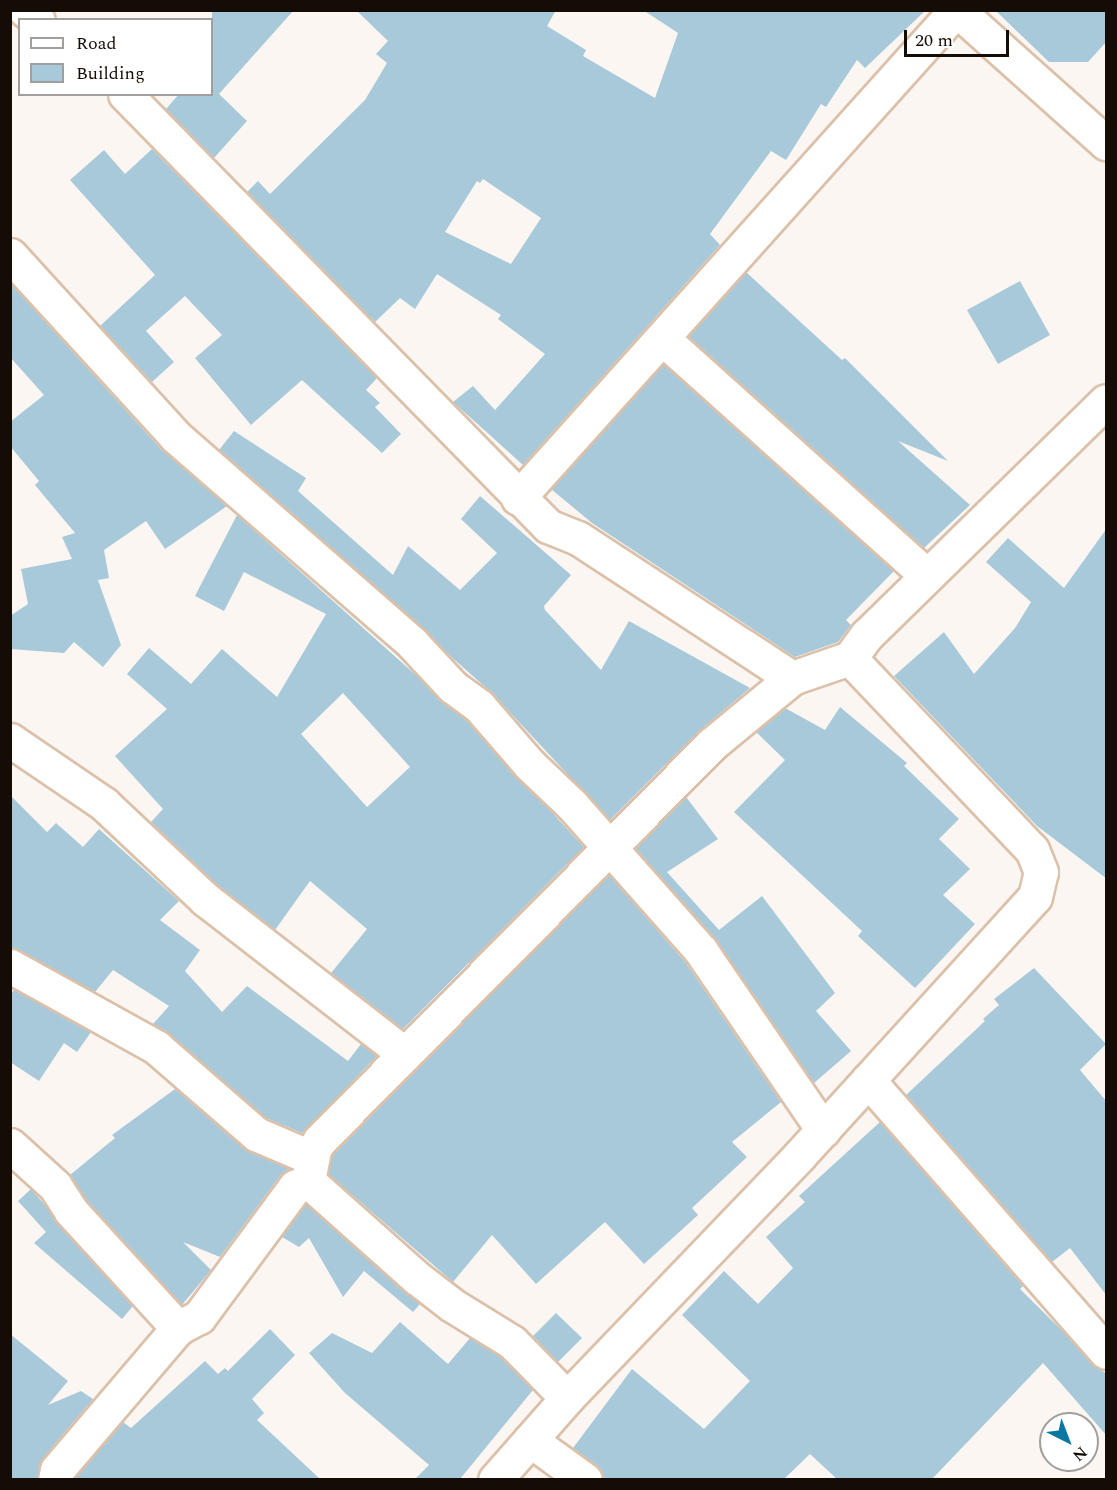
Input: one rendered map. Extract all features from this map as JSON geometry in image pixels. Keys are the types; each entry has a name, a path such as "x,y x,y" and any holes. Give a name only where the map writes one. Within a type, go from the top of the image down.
{"street":[{"path":"518,498 957,10 1107,143"},
{"path":"127,96 518,498 548,526 578,538 792,678"},
{"path":"10,255 174,436 412,643 453,687 479,706 611,848 701,951 823,1130"},
{"path":"662,338 927,576"},
{"path":"55,1479 57,1470 178,1328 199,1317 310,1169 320,1140 712,744 792,678 850,658 867,634 1107,401"},
{"path":"495,1479 567,1398 823,1130 1035,897 1041,872 1032,850 850,658"},
{"path":"10,740 104,804 205,899 405,1054"},
{"path":"10,966 156,1047 256,1134 310,1169 417,1278 512,1342 567,1398"},
{"path":"868,1080 1107,1352"},
{"path":"10,1145 55,1186 71,1211 178,1328"},
{"path":"530,1440 585,1479"}],"building":[{"path":"212,10 294,10 219,94 247,121 214,158 166,109 177,96 213,96"},
{"path":"356,10 556,10 547,26 586,50 583,56 655,98 678,33 643,10 926,10 865,68 857,60 826,107 821,104 786,160 771,151 710,234 720,245 523,465 453,402 473,386 495,410 545,354 498,319 501,315 437,274 415,309 400,298 375,322 247,192 258,181 270,194 365,100 387,63 376,54 388,41","holes":["483,179 541,218 511,264 445,232 477,181 480,183"]},
{"path":"995,10 1107,10 1107,41 1088,62 1049,62"},
{"path":"152,149 377,378 366,390 380,403 375,407 401,434 382,453 302,380 251,425 195,358 222,335 185,296 146,331 174,362 152,382 100,326 155,275 70,180 104,150 125,174"},
{"path":"746,272 842,360 845,358 948,461 898,441 970,505 924,548 688,336"},
{"path":"1020,281 1050,335 998,364 967,310"},
{"path":"10,283 161,449 227,506 165,549 146,521 104,550 109,578 98,580 121,645 103,667 74,642 64,653 10,649 10,616 28,604 21,569 72,559 62,537 75,533 35,485 39,481 10,446 10,422 44,395 10,357"},
{"path":"663,364 894,571 846,620 851,625 838,642 795,657 592,523 551,489"},
{"path":"234,431 306,478 298,491 393,575 408,546 460,590 497,553 461,519 480,496 571,575 544,606 545,610 601,670 629,621 750,688 699,731 610,820 493,694 219,450"},
{"path":"237,515 466,720 584,847 403,1029 331,973 367,929 310,881 275,930 217,885 151,822 163,809 115,756 167,709 127,674 149,648 191,684 222,649 277,697 326,614 244,572 224,611 195,596","holes":["343,693 410,767 367,807 301,734"]},
{"path":"1107,528 1107,879 1037,826 894,676 944,632 974,674 1015,628 1031,602 986,562 1008,538 1064,588"},
{"path":"840,707 907,763 904,766 959,819 939,839 970,869 943,895 975,924 915,988 858,936 862,931 734,812 785,760 756,732 785,708 825,730"},
{"path":"10,795 47,832 56,823 83,847 99,829 179,901 160,920 200,950 185,971 222,1012 247,986 348,1061 361,1044 377,1056 302,1133 266,1118 153,1024 169,1006 113,970 95,992 10,947"},
{"path":"686,797 718,839 667,872 719,930 762,896 835,993 816,1011 851,1051 814,1083 716,940 635,848"},
{"path":"609,875 686,963 781,1102 732,1142 747,1157 692,1208 698,1215 644,1264 605,1222 536,1284 492,1235 453,1282 328,1174 332,1156"},
{"path":"1034,968 1106,1044 1080,1070 1107,1102 1107,1296 1070,1248 1052,1262 906,1095 985,1021 983,1019 999,1005 994,999"},
{"path":"14,990 91,1032 77,1052 64,1043 39,1081 10,1062 10,995"},
{"path":"175,1089 244,1148 290,1169 280,1176 220,1257 183,1242 211,1270 182,1305 86,1200 70,1175 115,1138 112,1135"},
{"path":"880,1122 1023,1286 1020,1289 1107,1375 1107,1436 1099,1427 1099,1412 1086,1412 1043,1363 932,1479 837,1479 810,1454 784,1479 603,1479 596,1465 573,1448 632,1369 704,1429 750,1381 682,1315 724,1271 758,1304 793,1268 766,1237 805,1202 799,1196"},
{"path":"31,1189 133,1306 122,1319 34,1243 46,1232 18,1201"},
{"path":"306,1204 420,1304 413,1312 364,1271 343,1297 309,1238 299,1247 282,1237"},
{"path":"556,1313 582,1338 558,1362 533,1336"},
{"path":"400,1322 448,1364 470,1338 500,1357 533,1390 460,1479 415,1479 429,1465 345,1393 309,1353 332,1333 372,1353"},
{"path":"270,1329 295,1355 252,1399 264,1413 257,1420 320,1479 74,1479 123,1422 131,1428 205,1361 218,1374 225,1368 228,1371"},
{"path":"10,1334 68,1381 48,1405 81,1391 93,1399 43,1458 37,1479 10,1479"}]}
